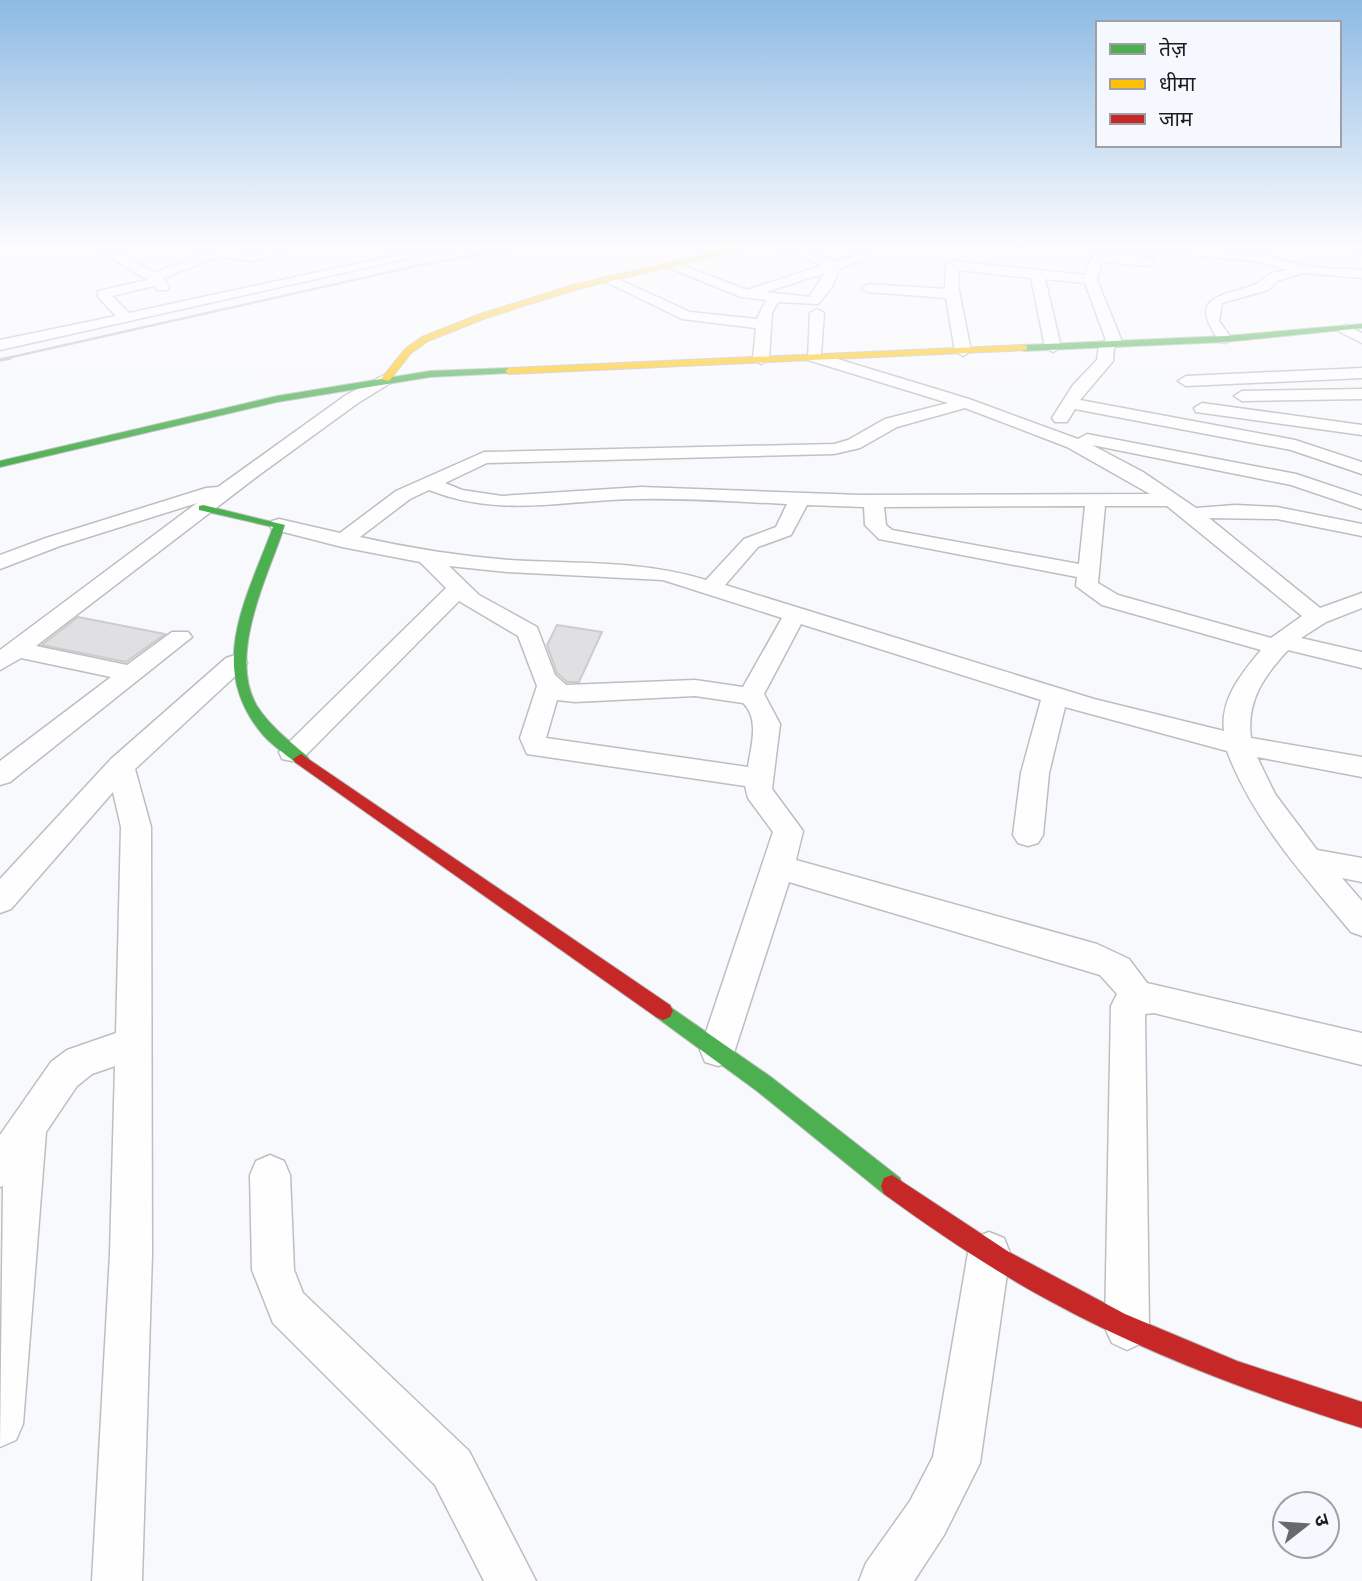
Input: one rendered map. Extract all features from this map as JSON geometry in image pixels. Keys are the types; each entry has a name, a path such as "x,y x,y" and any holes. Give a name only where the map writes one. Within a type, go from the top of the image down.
{"main road":[{"path":"386,379 408,351 446,329 477,319"},
{"path":"0,464 277,399 386,379 761,359 1225,339 1362,326"},
{"path":"203,508 279,525 235,663 239,686 253,712 292,752 718,1050 816,1121 927,1212 1033,1282 1161,1345 1282,1393 1362,1415"}],"street":[{"path":"0,345 117,319"},
{"path":"706,319 763,324"},
{"path":"761,359 764,319"},
{"path":"816,319 813,357 962,404 1295,445 1362,468"},
{"path":"957,319 963,351"},
{"path":"1047,319 1053,347"},
{"path":"1060,414 1105,361 1111,344 1103,319"},
{"path":"1212,319 1225,339"},
{"path":"1345,329 1362,339"},
{"path":"1186,382 1362,373"},
{"path":"1339,374 1362,388"},
{"path":"9,656 232,486 352,399 386,379"},
{"path":"1224,396 1362,394"},
{"path":"1060,414 1155,401"},
{"path":"342,541 378,511 426,483 471,462 499,456 834,449 854,444 891,423 962,404"},
{"path":"1180,405 1362,430"},
{"path":"1060,414 1324,488 1362,503"},
{"path":"1060,414 1109,461 1191,515 1315,616"},
{"path":"426,483 458,495 502,502 641,493 874,501 1170,500"},
{"path":"0,563 53,542 232,486"},
{"path":"712,586 751,543 784,531 800,498"},
{"path":"1096,500 1087,586 1099,596 1279,644 1362,660"},
{"path":"874,501 874,523 878,530 886,535 1088,572"},
{"path":"1191,515 1226,509 1249,509 1362,530"},
{"path":"279,525 342,541 427,556 507,566 665,574 712,586 1055,695 1241,745 1362,767"},
{"path":"427,556 471,600 529,632 539,666 549,687 533,738 536,747 758,778"},
{"path":"292,752 458,589"},
{"path":"1362,600 1315,616 1279,644 1244,691 1236,726 1256,783 1285,831 1362,923"},
{"path":"750,696 796,613"},
{"path":"0,775 180,637"},
{"path":"9,656 132,674"},
{"path":"2,896 121,766 235,663"},
{"path":"549,687 575,694 695,688 750,696 759,704 767,724 758,778 763,800 788,831 779,867 718,1050"},
{"path":"1028,835 1035,773 1055,695"},
{"path":"117,1581 131,1254 136,827 121,766"},
{"path":"1308,860 1362,870"},
{"path":"779,867 1110,962 1126,977 1138,999"},
{"path":"1128,1328 1128,1006 1138,999 1173,1002 1362,1049"},
{"path":"0,1168 64,1074 80,1062 133,1043"},
{"path":"0,1424 28,1128"},
{"path":"270,1175 273,1270 288,1308 452,1468 510,1581"},
{"path":"884,1581 927,1518 956,1463 989,1253"}],"building":[{"path":"78,617 165,634 126,662 42,645"},
{"path":"557,625 602,632 579,682 567,682 557,673 547,645"}],"railway":[{"path":"3,359 182,319"},
{"path":"0,360 10,358"}],"traffic: fast":[{"path":"1024,348 1225,339 1362,326"},
{"path":"0,464 277,399 430,374 509,371"},
{"path":"203,508 279,525 245,622 240,651 240,678 249,705 269,732 301,759"},
{"path":"663,1011 764,1084 892,1186"}],"traffic: slow":[{"path":"386,379 408,351 425,339 476,319"},
{"path":"509,371 1024,348"}],"traffic: jam":[{"path":"301,759 663,1011"},
{"path":"892,1186 1001,1260 1058,1293 1117,1322 1237,1373 1362,1415"}]}
